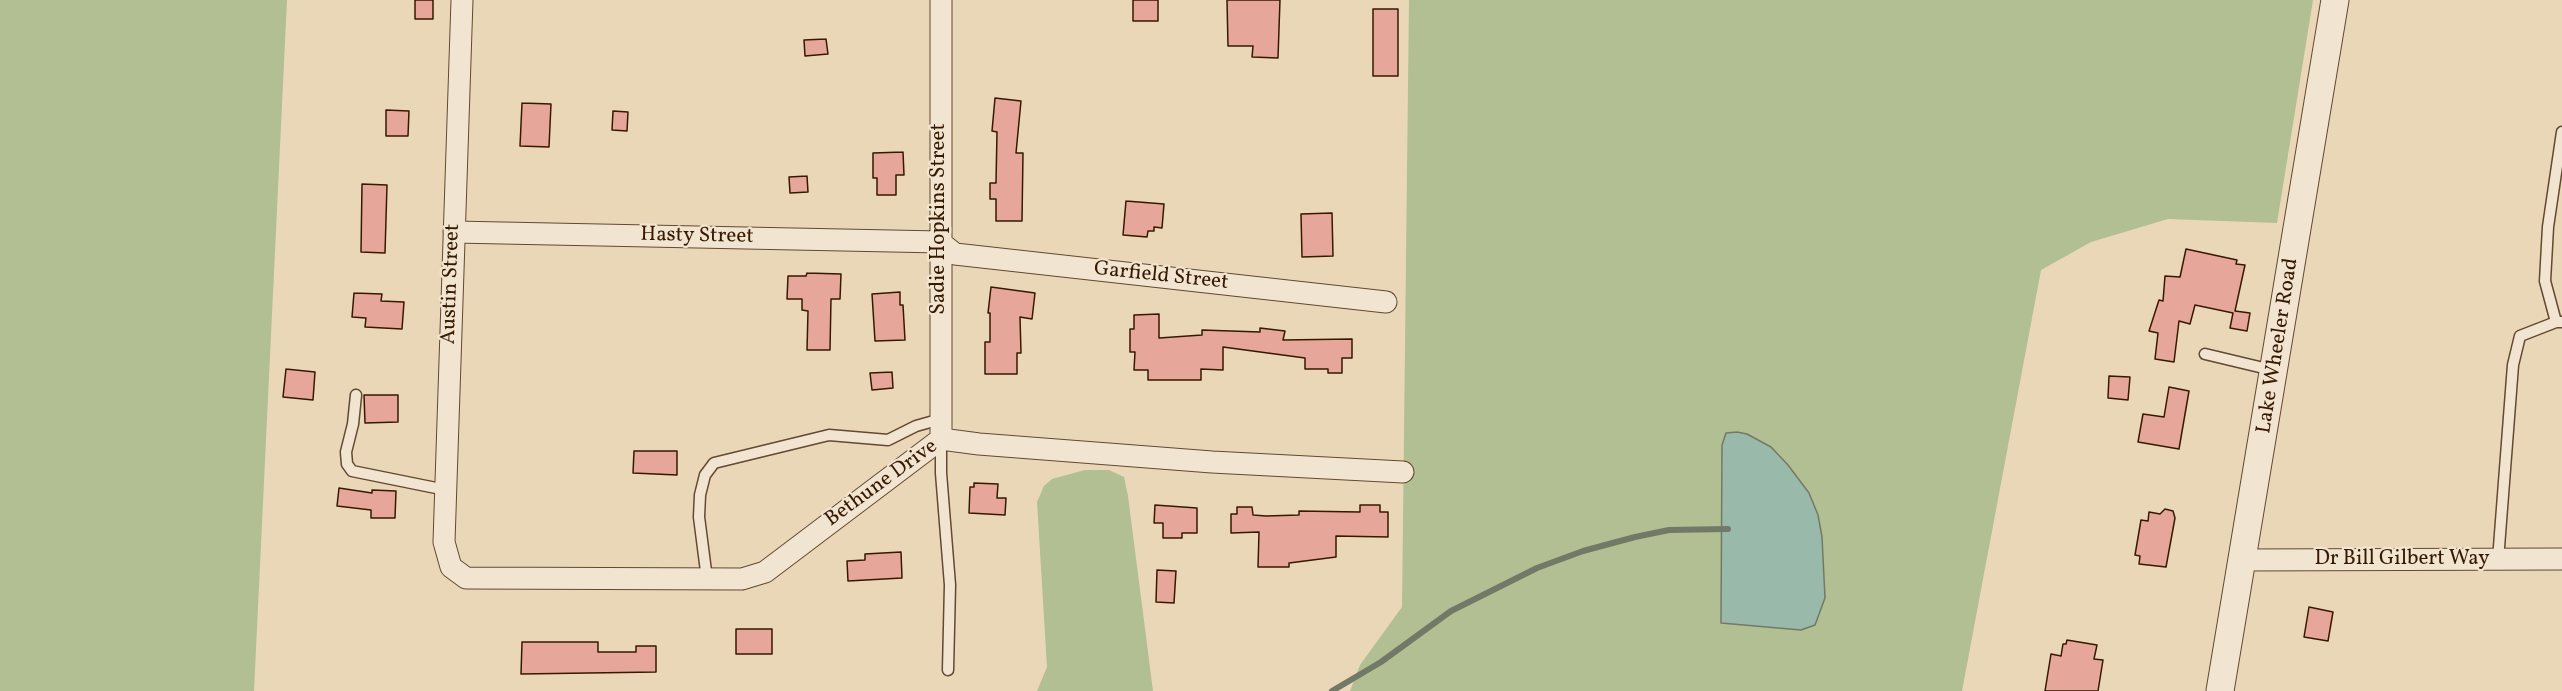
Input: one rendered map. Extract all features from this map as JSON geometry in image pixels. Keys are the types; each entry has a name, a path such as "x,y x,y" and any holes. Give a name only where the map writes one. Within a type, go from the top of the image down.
{"street":[{"name":"Austin Street","path":"451,567 444,542 462,0"},
{"name":"Sadie Hopkins Street","path":"941,0 941,429"},
{"name":"Lake Wheeler Road","path":"2220,691 2335,0"},
{"name":"Hasty Street","path":"454,232 940,242"},
{"name":"Garfield Street","path":"940,242 955,254 1386,302"},
{"name":"Bethune Drive","path":"451,567 466,578 742,579 765,572 941,429 979,444 1212,462 1402,472"},
{"name":"Dr Bill Gilbert Way","path":"2241,560 2562,560"}],"lane":[{"path":"2498,560 2513,365 2520,336 2559,322 2545,281 2548,227 2562,132"},
{"path":"2205,354 2275,370"},
{"path":"356,395 346,452 347,464 352,471 446,490"},
{"path":"706,579 699,517 700,495 705,475 714,463 829,435 888,440 916,426 941,429 940,473 950,585 948,670"}],"shaded area":[{"path":"0,0 287,0 254,691 0,691"},
{"path":"1409,0 2313,0 2277,223 2168,219 2091,242 2041,270 1962,691 1350,691 1360,665 1402,607","holes":["1747,434 1771,447 1808,492 1818,515 1758,625 1721,622 1722,445"]},
{"path":"1726,433 1747,434 1771,447 1809,493 1818,515 1822,537 1825,598 1815,625 1801,630 1721,623 1722,445"},
{"path":"1085,470 1109,470 1124,477 1153,691 1037,691 1047,667 1037,502 1044,486 1052,479"}],"building":[{"path":"415,0 433,0 433,19 415,19"},
{"path":"1133,0 1158,0 1158,21 1133,21"},
{"path":"1227,0 1280,0 1278,58 1252,57 1253,46 1228,46"},
{"path":"1373,9 1398,9 1398,76 1373,76"},
{"path":"826,39 828,54 805,56 804,40"},
{"path":"995,98 1021,101 1016,153 1023,153 1022,221 996,221 996,199 990,199 990,183 996,183 997,132 992,131"},
{"path":"522,103 551,104 549,147 520,146"},
{"path":"386,110 409,111 408,136 386,136"},
{"path":"613,111 628,112 627,131 612,130"},
{"path":"903,152 904,175 896,175 896,195 877,195 877,178 873,178 873,153"},
{"path":"807,176 808,192 790,193 789,177"},
{"path":"362,184 387,185 385,253 361,252"},
{"path":"1126,201 1164,204 1162,228 1154,227 1154,231 1148,231 1147,237 1123,235"},
{"path":"1332,213 1333,256 1302,257 1301,214"},
{"path":"2186,249 2237,260 2236,264 2245,265 2235,311 2250,313 2247,331 2230,328 2233,313 2195,305 2190,324 2179,321 2174,362 2155,359 2158,333 2149,331 2159,300 2163,301 2165,276 2180,277"},
{"path":"807,273 841,274 840,299 831,299 830,350 807,350 808,311 802,310 802,299 787,299 788,276 806,276"},
{"path":"991,287 1035,293 1032,319 1020,317 1021,353 1017,353 1017,374 985,374 985,342 990,342 990,313 988,313"},
{"path":"900,292 905,340 875,341 872,294"},
{"path":"354,293 382,294 381,301 404,302 402,329 365,327 366,318 352,317"},
{"path":"1159,314 1159,338 1202,335 1202,330 1260,332 1260,328 1285,331 1283,340 1352,339 1352,358 1342,358 1342,373 1328,373 1328,369 1305,369 1305,358 1223,347 1223,370 1201,369 1201,380 1148,380 1148,370 1134,370 1135,352 1130,352 1130,329 1134,329 1134,315"},
{"path":"286,369 315,372 313,400 283,397"},
{"path":"892,372 893,388 872,390 870,373"},
{"path":"2109,376 2130,377 2128,400 2108,398"},
{"path":"2169,387 2189,391 2179,449 2138,442 2143,414 2164,417"},
{"path":"364,395 398,395 398,422 365,423"},
{"path":"634,451 677,451 677,475 633,473"},
{"path":"974,483 998,484 997,498 1006,498 1005,515 969,513 970,487 974,487"},
{"path":"339,488 372,493 372,490 396,491 395,518 371,518 371,510 337,506"},
{"path":"1155,505 1197,508 1197,533 1182,533 1182,538 1163,538 1163,523 1154,523"},
{"path":"1360,505 1380,505 1380,512 1388,512 1388,537 1336,536 1336,557 1289,563 1289,567 1258,567 1259,532 1231,533 1231,514 1237,514 1237,507 1252,507 1253,515 1266,516 1299,515 1299,511 1360,512"},
{"path":"2165,509 2173,511 2175,518 2166,567 2139,564 2140,556 2135,555 2141,520 2148,521 2149,512 2160,514"},
{"path":"901,552 902,578 848,581 847,561 865,560 865,554"},
{"path":"1157,570 1176,571 1174,603 1156,602"},
{"path":"2309,607 2333,612 2328,641 2304,637"},
{"path":"736,629 772,629 772,654 736,654"},
{"path":"2067,640 2097,645 2094,659 2103,660 2098,691 2045,691 2051,654 2061,656 2063,644 2066,644"},
{"path":"522,642 598,642 598,652 636,652 636,646 656,646 656,672 521,674"}],"waterway":[{"path":"1332,691 1381,662 1451,611 1537,568 1583,551 1669,530 1728,529"}]}
